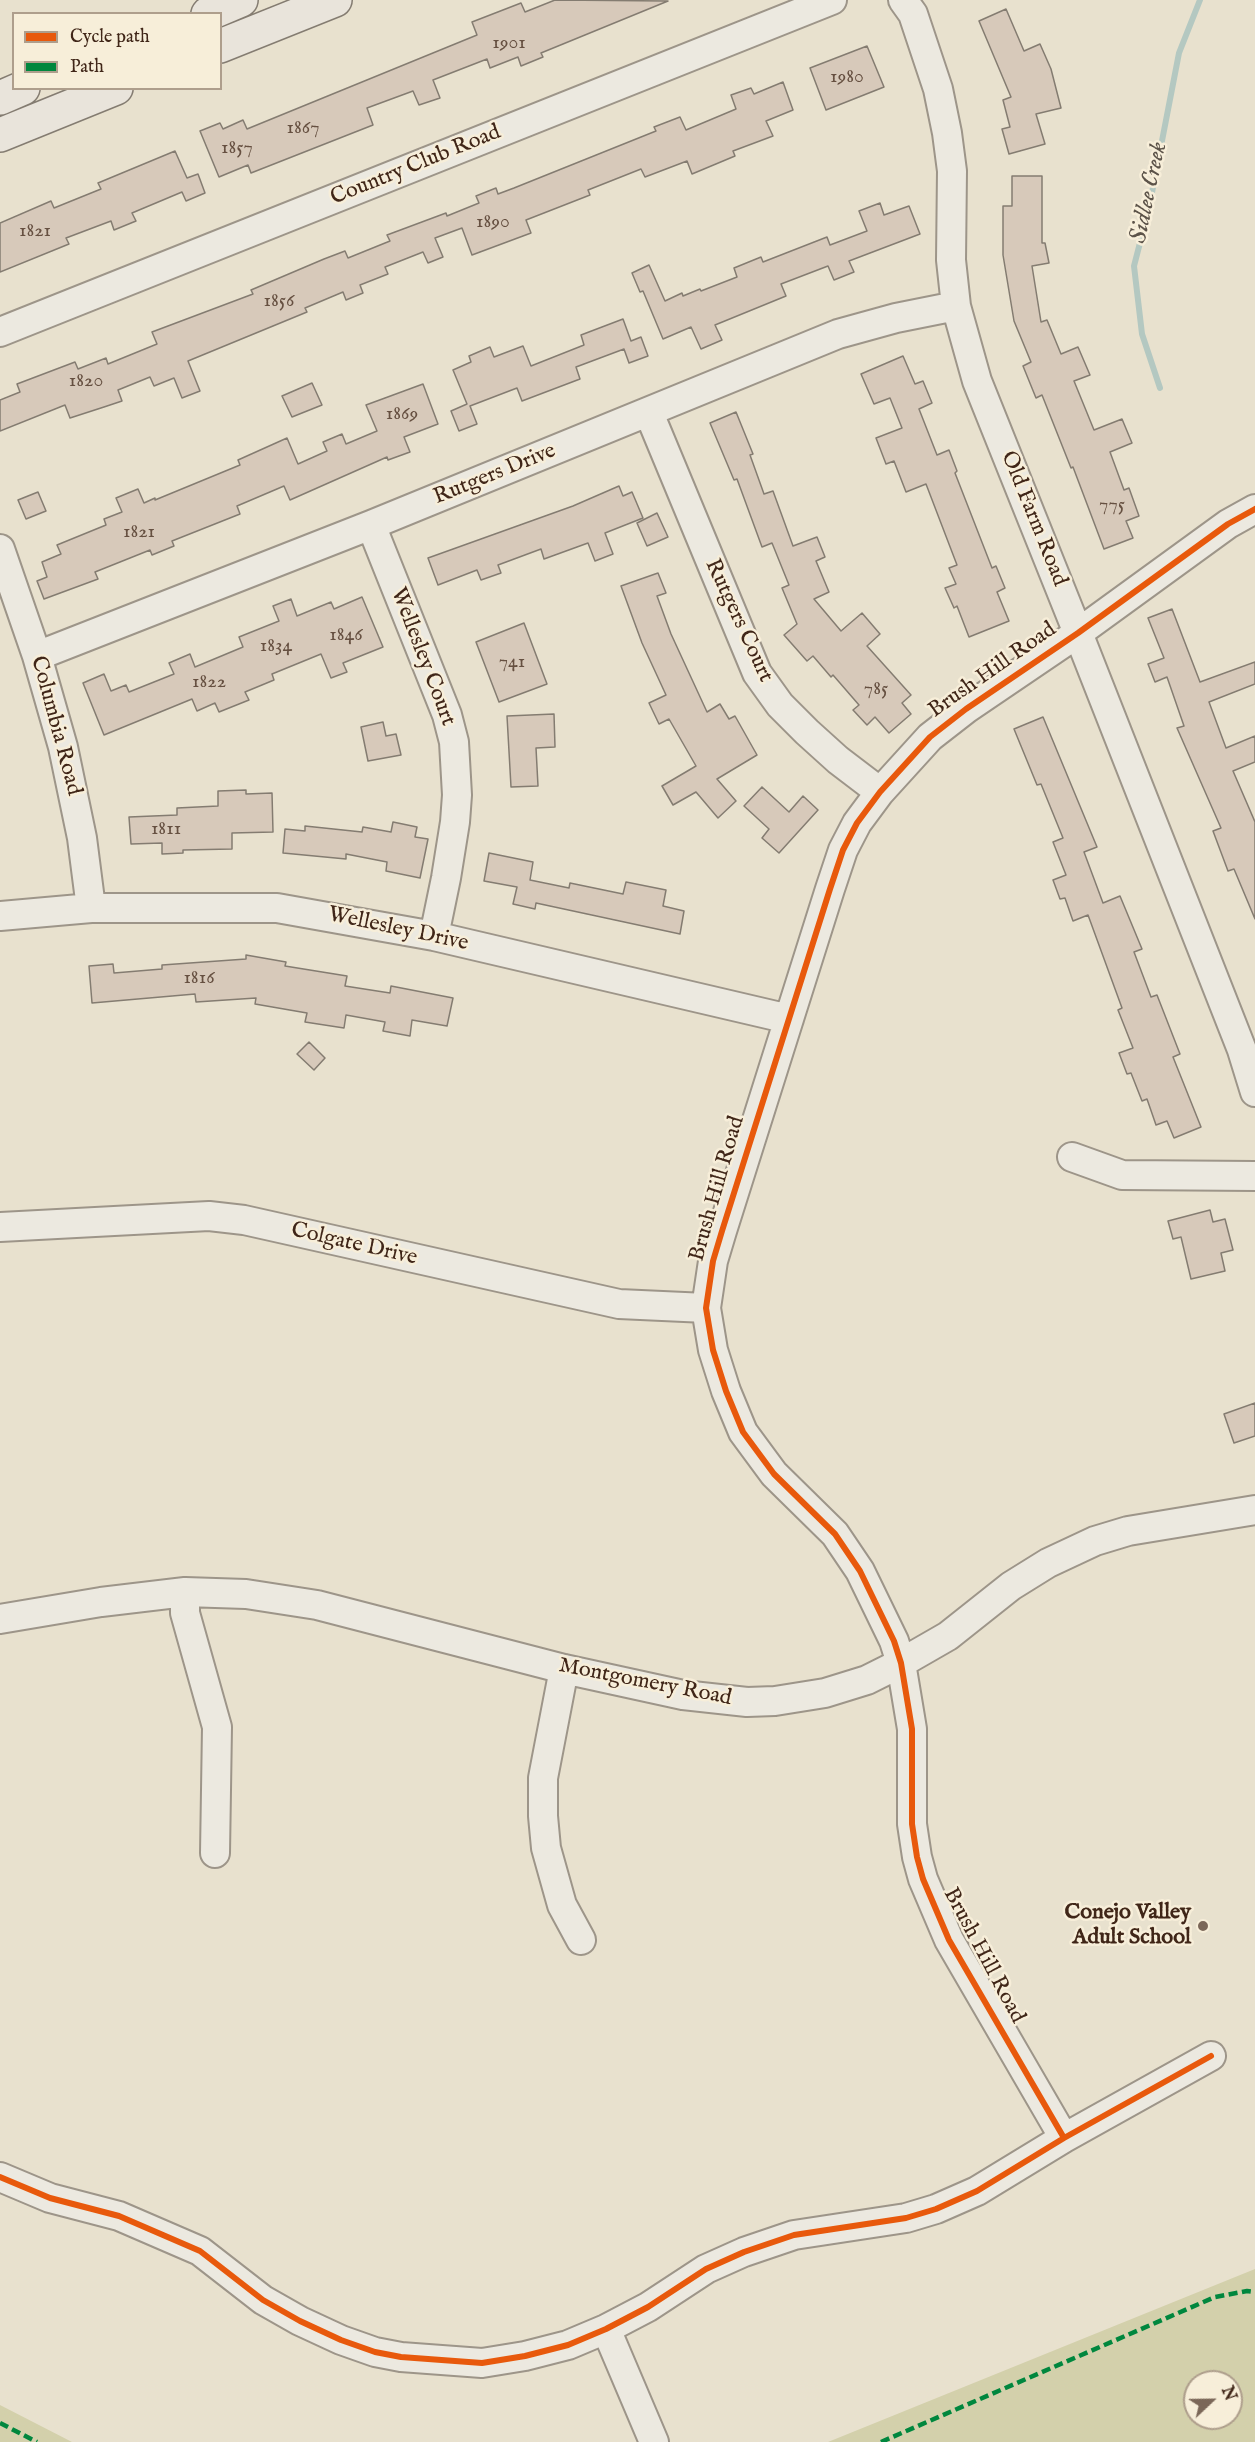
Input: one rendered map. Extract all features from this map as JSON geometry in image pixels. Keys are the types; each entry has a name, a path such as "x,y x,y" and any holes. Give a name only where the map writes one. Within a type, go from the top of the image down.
{"main road":[{"path":"213,12 241,0"},
{"path":"222,45 335,0"},
{"path":"0,98 18,90"},
{"path":"0,135 111,90"}],"street":[{"name":"Country Club Road","path":"0,332 832,0"},
{"name":"Old Farm Road","path":"903,0 913,14 939,89 952,171 951,260 956,306 977,381 1242,1050 1255,1092"},
{"name":"Rutgers Drive","path":"37,656 371,525 838,334 897,318 956,306"},
{"name":"Rutgers Court","path":"649,413 757,673 780,705 807,732 838,760 880,792"},
{"name":"Brush Hill Road","path":"1065,2138 949,1940 923,1879 912,1824 912,1729 901,1664 894,1641 860,1571 836,1533 774,1474 743,1432 716,1360 706,1308 713,1261 722,1231 843,850 856,823 880,792 930,737 1228,525 1255,509"},
{"name":"Wellesley Court","path":"371,525 447,715 454,742 457,784 455,822 434,936"},
{"name":"Columbia Road","path":"0,549 37,656 75,796 91,908"},
{"name":"Wellesley Drive","path":"0,916 91,908 277,908 434,936 789,1019"},
{"path":"1072,1157 1122,1175 1255,1176"},
{"name":"Colgate Drive","path":"0,1227 209,1216 244,1220 619,1304 706,1308"},
{"name":"Montgomery Road","path":"0,1619 101,1602 185,1593 246,1594 317,1605 564,1669 683,1695 747,1702 776,1701 825,1693 867,1680 901,1664 948,1636 1011,1586 1048,1563 1095,1541 1128,1531 1255,1510"},
{"path":"185,1593 185,1613 217,1727 215,1853"},
{"path":"564,1669 543,1778 543,1816 546,1848 562,1905 581,1940"},
{"path":"0,2177 50,2198 119,2216 161,2232 200,2251 262,2300 341,2340 375,2352 420,2360 482,2362 525,2356 568,2345 606,2330 648,2307 705,2269 744,2252 794,2235 906,2218 936,2209 976,2191 1211,2056"},
{"path":"606,2330 654,2442"}],"shaded area":[{"path":"1255,2269 1255,2442 828,2442"},
{"path":"0,2405 72,2442 0,2442"}],"building":[{"path":"555,0 668,1 541,53 543,57 521,66 518,57 490,68 487,59 433,80 440,98 419,105 413,91 367,108 373,125 251,173 248,165 219,177 200,131 220,123 223,129 243,120 247,129 477,35 472,22 521,3 525,12"},
{"path":"1006,9 1024,51 1040,44 1051,69 1061,108 1036,114 1045,144 1009,154 1002,129 1010,127 1003,100 1011,97 979,21"},
{"path":"867,46 884,87 826,110 810,68"},
{"path":"783,82 793,110 766,121 773,136 733,151 735,156 692,174 687,161 645,177 641,169 588,190 590,195 526,220 531,233 472,255 462,228 435,238 443,257 428,263 423,252 385,267 388,274 360,285 363,293 346,300 343,292 305,308 307,312 188,361 200,391 182,398 174,378 154,386 150,377 118,390 122,401 70,418 65,405 0,431 0,400 20,392 17,384 75,362 78,369 106,358 108,364 157,344 152,332 253,294 251,290 324,259 345,251 348,258 390,241 387,235 479,203 476,196 496,188 498,194 514,188 656,131 654,127 680,117 686,130 736,109 731,95 751,88 754,94"},
{"path":"175,151 187,178 198,174 205,193 186,201 182,192 132,213 136,221 114,230 111,221 66,238 69,244 0,272 0,223 51,201 54,208 101,189 98,183"},
{"path":"1012,176 1042,176 1042,243 1045,243 1049,263 1032,266 1041,322 1047,320 1061,354 1078,347 1090,375 1074,381 1094,430 1122,419 1132,443 1110,452 1124,490 1129,488 1139,516 1126,521 1133,538 1104,549 1073,467 1071,468 1042,395 1036,398 1023,366 1031,362 1014,321 1003,255 1003,206 1012,206"},
{"path":"880,203 884,215 909,206 920,234 849,261 854,272 834,280 828,266 781,284 786,296 715,325 722,340 701,349 691,327 663,339 643,291 640,292 632,273 649,265 665,301 682,293 683,296 700,289 701,291 737,277 734,268 761,257 763,262 827,237 830,245 867,231 859,211"},
{"path":"623,319 631,341 641,337 648,356 629,363 624,349 576,367 580,379 522,401 517,388 470,406 477,424 459,431 451,411 467,404 453,370 471,362 469,356 490,347 494,357 523,346 531,366 584,345 581,335"},
{"path":"903,356 915,384 923,381 932,403 919,409 937,455 949,450 957,471 955,473 992,568 996,566 1005,588 997,592 1009,621 969,637 957,606 954,608 945,588 956,584 949,568 957,565 926,484 906,492 894,461 886,464 876,438 902,428 890,398 874,404 861,374"},
{"path":"312,383 322,405 292,417 282,396"},
{"path":"423,384 438,424 404,437 410,452 388,460 387,457 290,500 284,486 237,506 240,514 172,541 174,546 152,555 150,550 95,572 98,579 44,599 37,581 47,577 42,562 61,554 57,545 106,525 104,519 122,512 116,498 138,489 144,503 155,498 155,500 240,465 238,460 287,438 298,464 327,451 323,442 342,434 346,444 377,431 366,405"},
{"path":"736,412 753,454 750,455 764,494 773,491 793,546 817,537 825,557 816,561 829,592 814,599 841,631 862,613 880,634 867,646 911,695 902,703 911,714 889,733 875,717 867,725 853,710 859,705 833,675 831,677 813,656 807,661 784,635 797,624 782,588 789,585 772,543 762,547 737,479 734,480 710,423"},
{"path":"619,486 623,496 632,492 643,518 605,533 613,554 595,561 588,543 544,559 541,549 498,565 501,573 481,580 477,570 438,585 428,558 573,506"},
{"path":"38,492 46,511 26,519 18,500"},
{"path":"657,513 668,537 647,546 637,523"},
{"path":"658,573 666,593 657,596 671,634 707,712 720,704 729,719 735,716 757,755 717,779 736,801 718,818 696,792 673,805 662,786 696,766 669,719 659,724 649,703 666,695 642,643 621,586"},
{"path":"362,597 383,647 343,663 347,672 331,678 321,654 272,674 274,680 245,692 249,700 219,712 215,703 197,711 192,699 104,735 83,683 104,674 111,691 126,685 129,692 174,674 169,663 190,654 195,667 243,647 239,637 279,621 273,606 291,599 297,616 331,602 334,609"},
{"path":"1172,609 1200,682 1255,662 1255,684 1209,702 1226,748 1255,736 1255,762 1233,771 1255,822 1255,919 1234,869 1228,871 1213,831 1221,828 1177,728 1184,726 1167,677 1155,682 1148,664 1164,658 1148,618"},
{"path":"524,623 547,684 499,702 476,642"},
{"path":"554,714 555,747 536,748 538,786 511,787 507,716"},
{"path":"1043,717 1097,847 1084,852 1103,903 1120,896 1142,949 1134,952 1151,997 1157,995 1180,1054 1173,1057 1201,1127 1174,1138 1167,1121 1156,1125 1147,1099 1142,1101 1131,1073 1127,1074 1119,1053 1133,1048 1118,1010 1122,1008 1088,915 1073,921 1065,898 1060,899 1053,880 1066,875 1053,842 1063,838 1041,784 1037,785 1014,729"},
{"path":"383,722 386,736 396,734 401,755 368,761 361,727"},
{"path":"762,787 789,812 803,796 818,810 779,853 762,838 769,829 744,806"},
{"path":"246,790 246,794 272,793 273,832 232,833 232,849 183,850 183,853 162,854 162,843 131,844 129,817 177,815 177,808 218,806 218,791"},
{"path":"393,822 417,827 415,837 428,839 420,878 386,871 387,862 346,854 346,859 283,853 285,829 305,831 305,826 362,832 363,827 391,832"},
{"path":"489,853 533,862 530,880 569,888 570,883 623,894 626,882 666,890 663,906 684,911 680,934 536,903 535,909 513,904 517,887 484,881"},
{"path":"246,955 286,962 285,966 347,976 345,986 390,993 391,986 453,998 447,1026 412,1020 410,1036 383,1031 385,1022 346,1015 344,1028 305,1022 307,1013 255,1004 256,998 196,1002 195,994 92,1003 89,966 113,964 114,973 162,969 162,965 246,959"},
{"path":"309,1042 325,1058 314,1070 297,1054"},
{"path":"1210,1210 1213,1222 1225,1219 1233,1250 1221,1253 1225,1271 1191,1279 1181,1237 1173,1239 1168,1221"},
{"path":"1255,1403 1255,1436 1234,1443 1224,1414"}],"waterway":[{"name":"Sidlee Creek","path":"1160,388 1142,334 1134,266 1149,208 1179,53 1200,0"}],"marked path":[{"path":"881,2442 1215,2297 1247,2291 1255,2292"},
{"path":"0,2423 37,2442"}],"cycle path":[{"path":"1064,2138 949,1940 923,1879 912,1824 912,1729 901,1663 894,1641 860,1571 835,1534 774,1474 743,1432 726,1391 713,1350 706,1308 713,1261 722,1231 830,889 843,850 857,823 880,792 930,737 966,709 1078,633 1228,524 1255,509"},
{"path":"0,2177 50,2198 119,2216 200,2251 263,2300 300,2321 341,2340 375,2352 401,2357 482,2363 525,2356 568,2345 606,2329 648,2307 706,2269 744,2252 794,2235 906,2218 936,2209 977,2191 1064,2138 1211,2056"}],"place":[{"name":"Conejo Valley Adult School","path":"1203,1926"}]}
